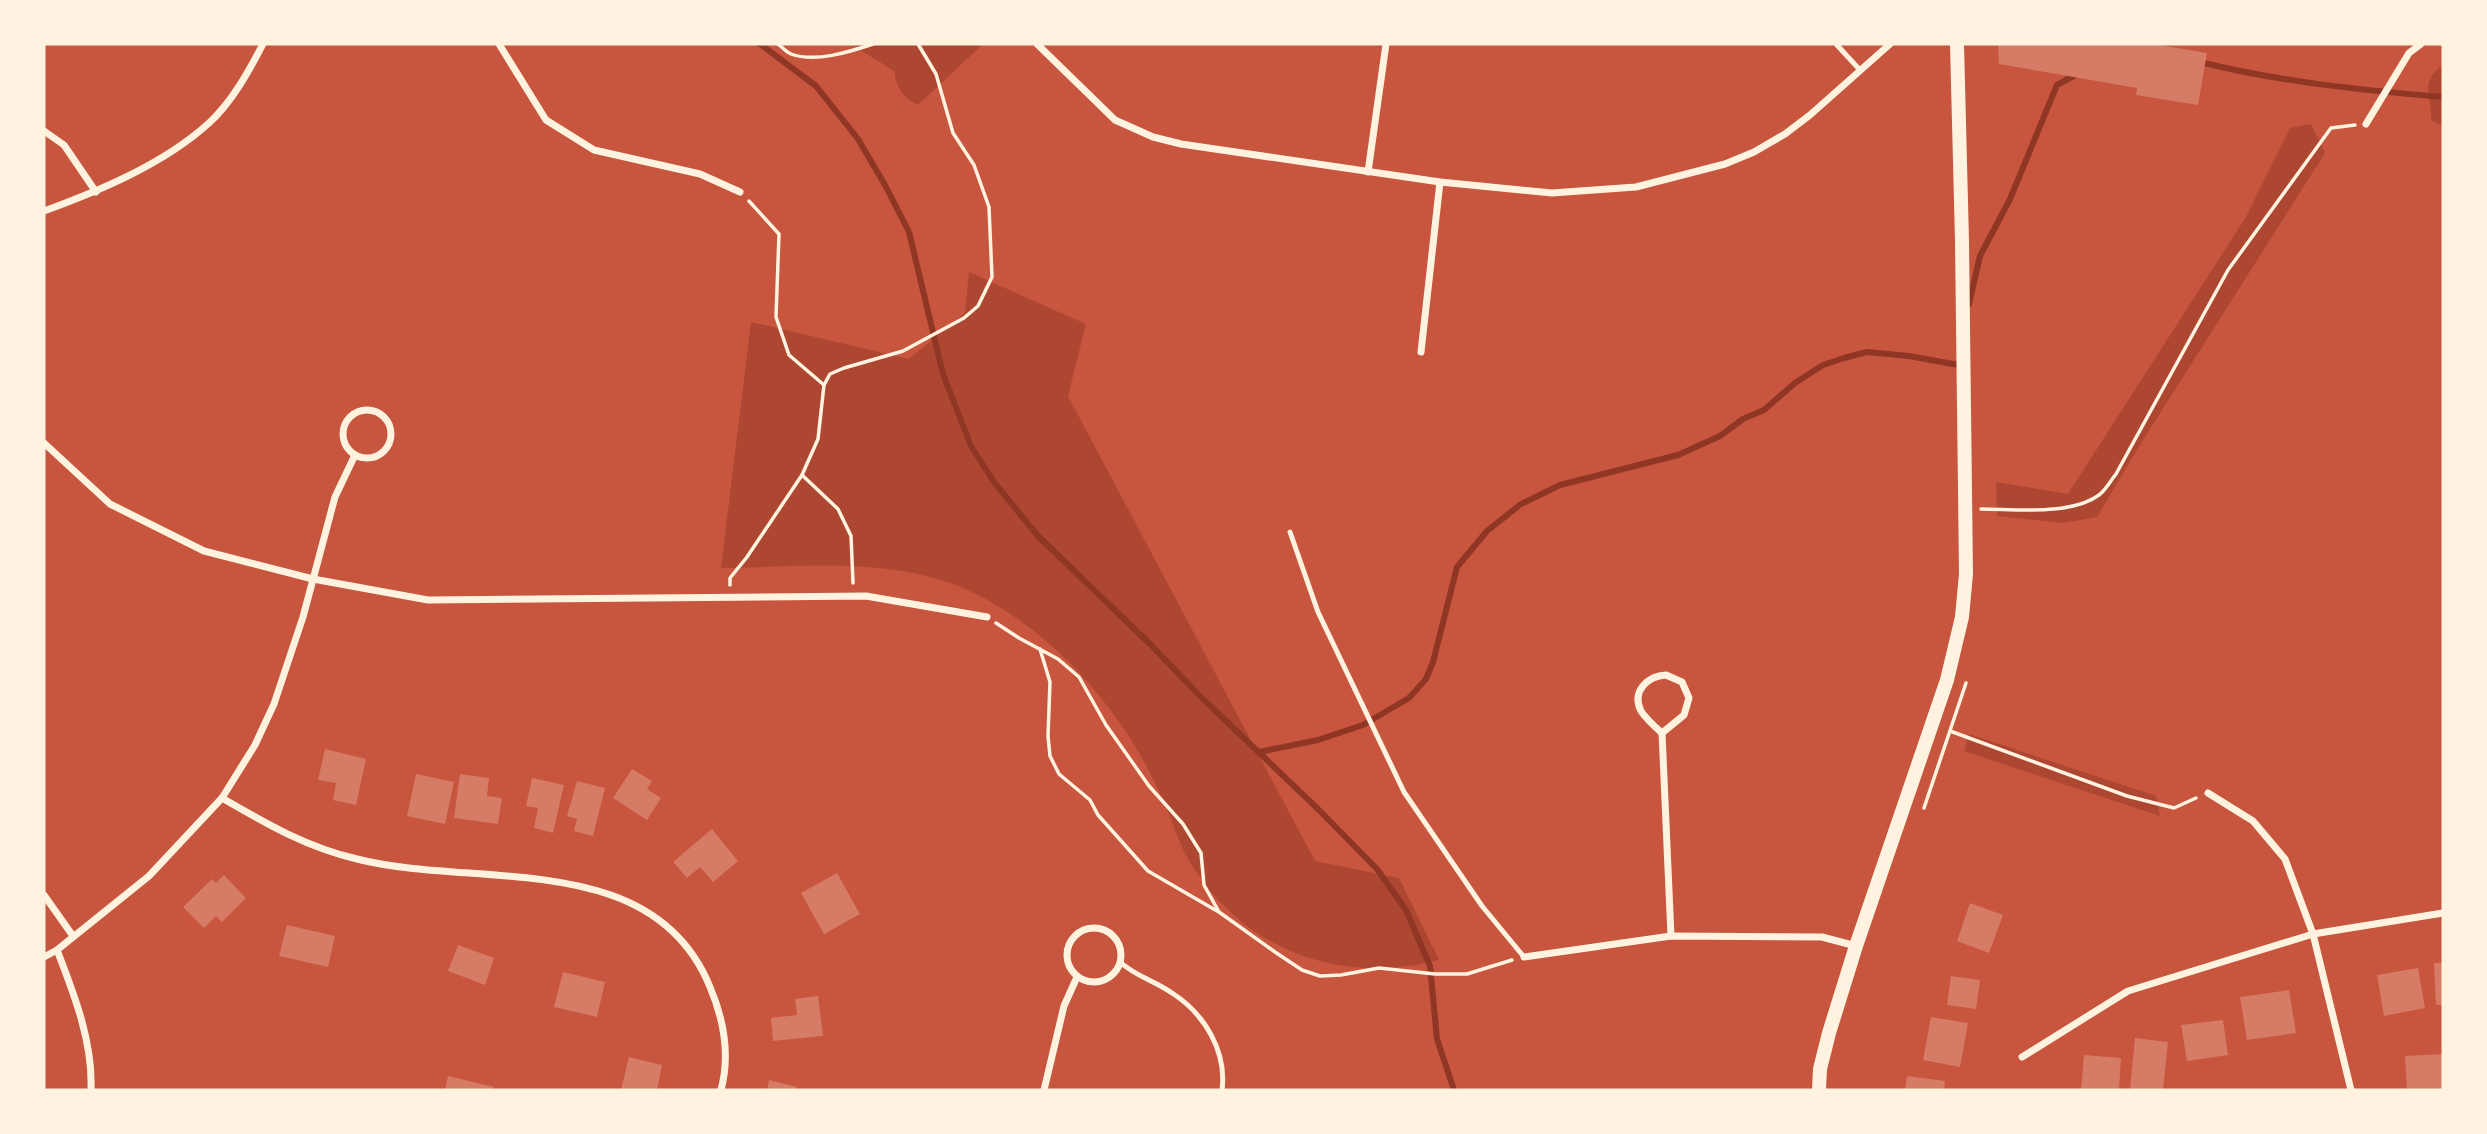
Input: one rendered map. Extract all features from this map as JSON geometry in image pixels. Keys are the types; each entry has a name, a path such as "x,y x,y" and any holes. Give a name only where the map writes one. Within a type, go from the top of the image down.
{"main road":[{"path":"1819,1090 1820,1069 1829,1033 1947,680 1962,617 1965,509 1962,241 1956,44"}],"street":[{"path":"44,211 96,192 144,168 209,123 233,94 263,44"},
{"path":"499,44 546,120 594,150 700,174 740,192"},
{"path":"1037,44 1115,120 1153,137 1181,144 1368,172 1552,193 1636,187 1725,164 1754,152 1785,134 1891,44"},
{"path":"1368,172 1386,44"},
{"path":"2366,124 2409,53 2421,44"},
{"path":"44,131 64,145 96,192"},
{"path":"1421,352 1440,182"},
{"path":"362,411 373,411 383,417 390,426 391,438 386,449 377,456 366,458 355,455 346,448 342,437 344,425 351,416 362,411"},
{"path":"44,443 110,505 204,551 313,579 428,600 866,596 987,617"},
{"path":"44,957 57,950 149,876 222,798 255,745 274,704 303,617 335,497 355,455"},
{"path":"1661,733 1685,715 1689,698 1682,682 1666,675 1650,678 1640,690 1638,698 1643,713 1661,733 1671,936"},
{"path":"2208,793 2253,821 2285,859 2313,934 2351,1090"},
{"path":"222,798 285,835 320,849 357,859 393,867 574,885 616,895 639,906 659,919 676,935 705,975 717,1002 723,1030 725,1074 721,1090"},
{"path":"44,895 73,936"},
{"path":"2022,1056 2128,991 2313,934 2443,913"},
{"path":"1091,927 1104,929 1115,937 1121,949 1120,962 1114,974 1102,981 1089,982 1077,977 1068,967 1066,954 1070,941 1079,931 1091,927"},
{"path":"1524,957 1671,936 1822,937 1856,946"},
{"path":"57,950 78,1003 92,1090"},
{"path":"1044,1090 1064,1006 1077,977"}],"lane":[{"path":"1836,44 1860,70"},
{"path":"1290,531 1318,612 1404,792 1482,906 1524,957"},
{"path":"1120,962 1130,971 1172,993 1196,1014 1208,1029 1223,1060 1222,1090"}],"path":[{"path":"778,44 789,54 810,57 852,51 873,44"},
{"path":"729,597 730,578 747,558 802,475 818,439 824,385 830,374 903,351 964,318 978,306 992,276 989,207 974,164 953,133 936,74 918,44"},
{"path":"1965,509 2055,509 2081,505 2101,494 2116,474 2228,270 2330,128 2366,124"},
{"path":"740,192 779,234 776,317 789,355 824,385"},
{"path":"802,475 838,509 851,536 852,596"},
{"path":"987,617 1058,659 1079,677 1111,733 1149,786 1183,824 1201,853 1203,885 1219,912"},
{"path":"1040,649 1050,682 1050,756 1059,774 1090,800 1098,815 1148,871 1219,912 1293,964 1320,976 1380,968 1435,974 1467,974 1524,957"},
{"path":"1931,724 2077,779 2174,808 2208,793"}],"shaded area":[{"path":"854,44 983,44 918,105 902,92 895,72"},
{"path":"2443,65 2443,126 2431,120 2428,90 2435,71"},
{"path":"2311,124 2325,153 2097,517 2063,523 1997,516 1996,482 2068,494 2246,217 2290,128"},
{"path":"969,272 1086,324 1068,396 1315,861 1399,878 1439,960 1401,967 1364,968 1328,963 1294,953 1262,936 1233,915 1208,888 1186,855 1146,765 1101,698 1046,641 1003,609 980,596 950,583 886,569 853,566 721,568 751,322 909,359 965,313"},
{"path":"1969,734 2156,796 2160,816 1964,751"}],"building":[{"path":"1998,44 2153,44 2207,53 2198,105 2136,95 2137,88 1999,64"},
{"path":"325,749 366,759 356,805 333,800 336,783 318,780"},
{"path":"632,769 652,781 647,789 661,798 647,820 613,798"},
{"path":"416,774 454,782 445,824 407,816"},
{"path":"460,774 489,778 487,796 502,798 498,824 454,818"},
{"path":"532,778 564,785 553,833 534,828 538,808 526,806"},
{"path":"577,781 605,788 593,836 574,831 577,819 567,816"},
{"path":"712,829 738,861 713,882 700,867 687,878 673,862"},
{"path":"837,873 860,914 824,934 801,893"},
{"path":"224,875 246,898 222,922 216,916 204,928 183,907 212,879 216,883"},
{"path":"1970,903 2003,915 1989,953 1957,941"},
{"path":"287,925 335,936 328,967 279,956"},
{"path":"458,945 494,958 485,985 448,971"},
{"path":"2434,963 2443,963 2443,1005 2436,1005"},
{"path":"2418,968 2425,1008 2384,1016 2377,975"},
{"path":"563,972 605,982 597,1017 554,1007"},
{"path":"1951,976 1980,980 1976,1009 1947,1005"},
{"path":"2289,990 2296,1033 2247,1040 2240,997"},
{"path":"818,996 823,1036 773,1041 771,1018 797,1015 795,999"},
{"path":"1931,1017 1968,1023 1960,1067 1923,1060"},
{"path":"2223,1020 2228,1055 2187,1061 2181,1025"},
{"path":"2135,1038 2168,1042 2163,1090 2130,1089"},
{"path":"2443,1054 2443,1090 2407,1090 2405,1056"},
{"path":"2084,1055 2121,1058 2119,1090 2081,1090"},
{"path":"629,1057 662,1065 657,1090 621,1090"},
{"path":"448,1076 494,1087 493,1090 445,1090"},
{"path":"1907,1076 1945,1081 1944,1090 1905,1090"},
{"path":"769,1080 797,1087 796,1090 767,1090"}],"waterway":[{"path":"760,44 816,86 858,139 885,185 909,232 943,374 971,446 994,482 1038,536 1377,869 1406,910 1430,966 1437,1039 1454,1090"},
{"path":"2200,62 2290,80 2443,97"},
{"path":"1969,304 1980,256 2010,199 2057,85 2079,73"},
{"path":"1259,752 1318,740 1363,725 1409,698 1426,679 1433,662 1457,567 1487,531 1521,504 1560,485 1678,455 1720,436 1743,419 1764,410 1795,383 1823,365 1844,358 1867,352 1964,366"}]}
